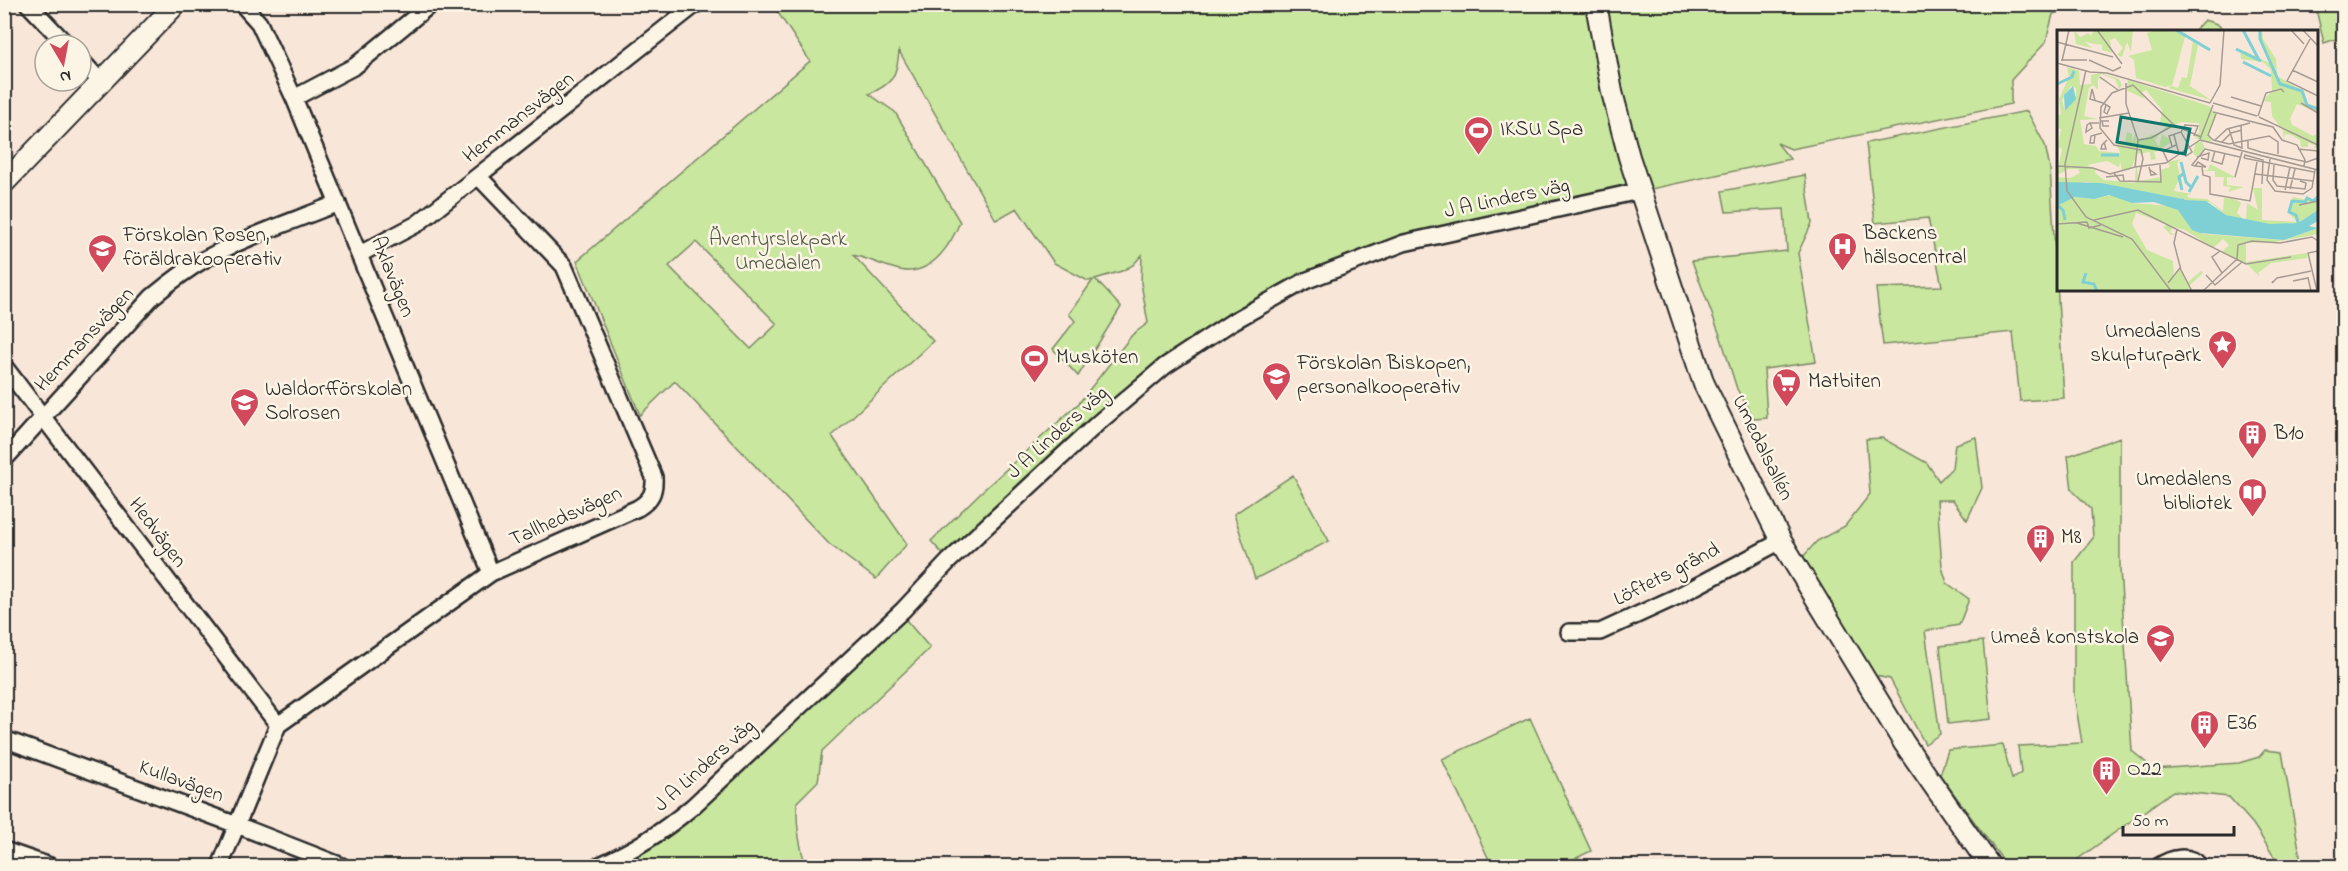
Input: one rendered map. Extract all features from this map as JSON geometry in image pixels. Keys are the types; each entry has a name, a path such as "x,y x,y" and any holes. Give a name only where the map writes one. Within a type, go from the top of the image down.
{"street":[{"path":"28,4 56,33"},
{"path":"4,183 176,4"},
{"name":"Axlavägen","path":"242,4 260,23 294,98 491,573"},
{"path":"294,98 355,66 431,4"},
{"name":"Hemmansvägen","path":"360,254 407,231 696,4"},
{"name":"Umedalsallén","path":"1596,4 1612,92 1639,191 1674,286 1704,384 1781,541 1904,743 1990,867"},
{"path":"93,73 100,81"},
{"name":"Tallhedsvägen","path":"278,725 491,573 638,508 647,502 652,494 654,477 564,266 478,176"},
{"name":"J A Linders väg","path":"598,867 659,834 692,807 903,610 949,561 1098,423 1165,366 1232,322 1305,282 1404,243 1639,191"},
{"name":"Hemmansvägen","path":"4,460 152,297 188,269 227,248 338,202"},
{"name":"Hedvägen","path":"4,366 278,725"},
{"name":"Löftets gränd","path":"1569,632 1600,632 1676,597 1781,541"},
{"path":"220,867 278,725"},
{"name":"Kullavägen","path":"4,739 237,825 342,867"},
{"path":"4,850 50,867"},
{"path":"2159,867 2171,858 2196,861 2200,867"}],"green space":[{"name":"Äventyrslekpark Umedalen","path":"832,4 835,7 846,4 2086,5 2053,14 2046,42 2011,80 2011,104 1791,149 1777,143 1790,159 1446,233 1305,281 1165,366 949,561 931,541 1079,403 1132,335 1148,323 1141,283 1142,255 1133,265 1122,271 1095,279 1121,307 1078,376 1053,349 1075,321 1069,314 1093,280 1088,281 1054,263 1017,208 996,220 899,51 897,67 892,78 883,87 869,94 895,112 960,222 952,239 940,255 917,270 895,269 853,255 933,341 832,436 907,544 876,579 829,544 675,381 640,415 577,261 810,61 773,5","holes":["696,242 777,324 751,349 669,266"]},
{"path":"2315,5 2343,5 2343,14 2336,16 2336,39 2324,43"},
{"path":"2204,20 2217,24 2224,30 2195,30"},
{"path":"2027,111 2045,145 2050,169 2064,398 2020,401 2013,332 1883,345 1876,288 1942,286 1928,218 1875,223 1866,143"},
{"path":"1805,175 1812,223 1798,253 1816,362 1764,369 1767,418 1754,419 1737,389 1721,338 1692,261 1787,251 1784,209 1726,212 1722,191"},
{"path":"1976,437 1982,488 1967,520 1953,500 1937,500 1942,567 1947,583 1969,599 1959,625 1925,631 1940,734 1925,744 1890,679 1871,675 1802,558 1817,541 1845,526 1870,494 1866,439 1882,438 1927,463 1939,481 1952,468 1955,444"},
{"path":"2120,437 2120,569 2132,751 2154,769 2239,763 2259,757 2265,750 2282,752 2302,866 2280,866 2253,824 2229,797 2173,791 2068,866 2007,866 1940,775 1948,750 2003,745 2012,779 2021,773 2018,746 2082,743 2074,695 2074,562 2093,538 2091,509 2072,490 2068,456"},
{"path":"1293,475 1329,541 1255,579 1234,514"},
{"path":"900,613 930,648 822,751 818,781 797,802 798,835 806,866 598,866 638,847"},
{"path":"1983,641 1991,719 1948,724 1940,646"},
{"path":"1530,718 1591,851 1560,866 1492,866 1442,759"}],"place":[{"name":"IKSU Spa","path":"1479,156"},
{"name":"Backens hälsocentral","path":"1842,272"},
{"name":"Förskolan Rosen, föräldrakooperativ","path":"102,274"},
{"name":"Umedalens skulpturpark","path":"2222,370"},
{"name":"Musköten","path":"1035,384"},
{"name":"Förskolan Biskopen, personalkooperativ","path":"1276,402"},
{"name":"Matbiten","path":"1787,408"},
{"name":"Waldorfförskolan Solrosen","path":"244,428"},
{"name":"B10","path":"2253,460"},
{"name":"Umedalens bibliotek","path":"2253,518"},
{"name":"M8","path":"2040,564"},
{"name":"Umeå konstskola","path":"2160,664"},
{"name":"E36","path":"2205,750"},
{"name":"O22","path":"2106,796"}]}
